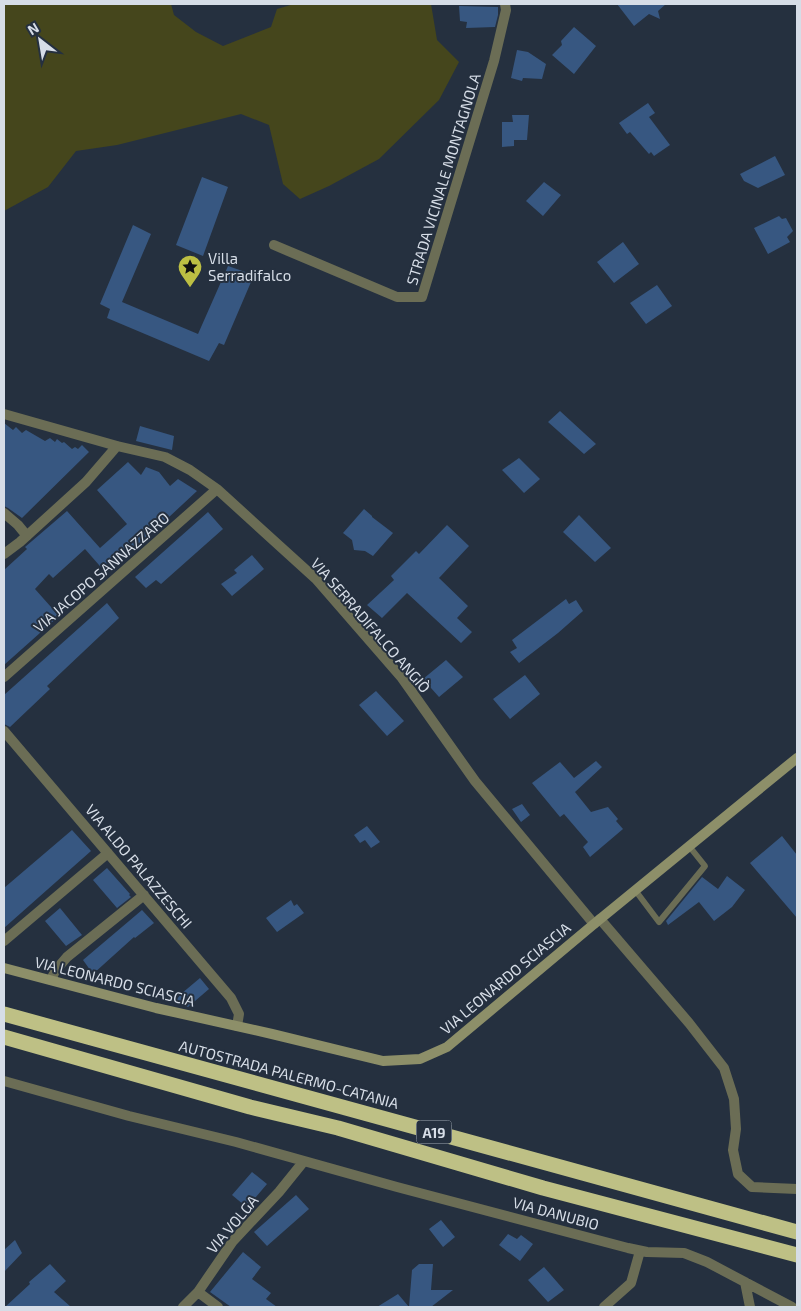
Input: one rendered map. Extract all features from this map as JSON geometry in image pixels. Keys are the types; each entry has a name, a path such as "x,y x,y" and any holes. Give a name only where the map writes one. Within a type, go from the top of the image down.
{"highway":[{"path":"4,1003 61,1030"},
{"name":"AUTOSTRADA PALERMO-CATANIA","path":"4,1014 797,1232"},
{"name":"A19","path":"4,1037 250,1107 338,1128 543,1188 797,1255"},
{"path":"4,1046 101,1072 204,1094"}],"street":[{"name":"STRADA VICINALE MONTAGNOLA","path":"274,246 397,297 422,297 494,62 506,10 505,4"},
{"name":"VIA SERRADIFALCO ANGIÒ","path":"4,414 117,446 165,457 190,470 217,489 309,572 402,678 475,781 597,922 689,1023 724,1068 734,1098 736,1129 733,1150 738,1174 752,1187 797,1189"},
{"path":"4,554 27,536 86,482 117,446"},
{"name":"VIA JACOPO SANNAZZARO","path":"4,676 217,489"},
{"path":"4,513 27,536"},
{"name":"VIA ALDO PALAZZESCHI","path":"4,731 231,998 239,1014 237,1026"},
{"name":"VIA LEONARDO SCIASCIA","path":"4,968 156,1008 384,1061 420,1059 446,1047 797,758"},
{"path":"4,941 108,853"},
{"path":"51,980 54,971 67,957 144,895"},
{"name":"VIA DANUBIO","path":"4,1081 129,1116 236,1142 640,1251 684,1253 707,1262 792,1307"},
{"name":"VIA VOLGA","path":"183,1307 198,1292 233,1241 279,1192 304,1161"},
{"path":"604,1307 631,1283 640,1251"},
{"path":"745,1282 750,1307"},
{"path":"198,1292 218,1307"}],"lane":[{"path":"635,890 659,922 705,866 689,846"}],"shaded area":[{"path":"4,4 171,4 174,15 196,32 223,46 271,27 277,9 294,4 431,4 437,40 459,62 439,100 379,159 329,186 300,199 283,184 269,125 241,114 117,145 76,151 48,187 4,211"}],"building":[{"path":"617,4 666,4 658,11 660,19 649,14 634,26"},
{"path":"459,6 498,7 495,27 466,28 467,22 460,21"},
{"path":"574,27 596,46 574,74 552,55 562,45 561,41"},
{"path":"517,50 528,52 546,64 542,79 523,78 522,81 511,78"},
{"path":"648,103 655,113 649,117 670,145 654,156 651,152 649,154 630,132 627,134 619,123"},
{"path":"512,115 529,115 527,140 514,140 514,146 502,147 502,122 513,122"},
{"path":"775,156 785,175 758,188 744,181 740,174"},
{"path":"202,177 228,187 203,256 176,245"},
{"path":"544,182 561,195 543,216 526,201"},
{"path":"779,216 782,219 786,218 793,231 787,237 790,242 768,254 754,228"},
{"path":"133,225 151,234 122,302 198,334 228,266 254,275 224,345 219,343 209,361 107,318 110,309 100,304"},
{"path":"623,242 639,264 614,283 597,262"},
{"path":"657,285 672,306 646,324 630,303"},
{"path":"560,411 596,444 584,454 548,422"},
{"path":"4,423 13,430 16,427 22,433 26,430 45,441 50,438 55,442 57,439 72,449 75,447 78,449 82,445 89,452 22,518 4,506"},
{"path":"140,426 174,436 172,450 136,441"},
{"path":"519,458 540,479 524,493 502,470"},
{"path":"128,462 141,475 146,467 159,472 170,486 178,479 197,491 106,573 85,549 53,578 49,574 35,589 59,616 4,665 4,570 27,549 25,547 67,511 100,548 127,524 97,490"},
{"path":"364,509 393,533 373,556 365,551 354,550 352,540 343,533"},
{"path":"208,512 223,529 161,584 156,580 146,588 135,577"},
{"path":"579,515 611,548 595,562 563,532"},
{"path":"447,525 469,546 439,578 468,606 457,618 472,632 461,643 407,593 382,618 367,605 394,580 391,576 416,551 419,554"},
{"path":"252,555 264,569 232,596 221,584 237,573 234,570"},
{"path":"566,599 569,604 576,600 583,611 519,663 510,652 517,648 512,640"},
{"path":"107,603 119,618 47,686 50,689 10,727 4,724 4,695"},
{"path":"446,660 463,677 439,697 423,679"},
{"path":"525,675 540,694 510,719 493,699"},
{"path":"376,691 404,721 387,736 359,705"},
{"path":"596,761 602,767 575,792 591,812 608,807 618,819 616,821 623,829 590,857 583,847 588,842 564,814 560,817 532,783 560,762 574,778"},
{"path":"522,804 530,815 521,822 512,809"},
{"path":"367,826 380,842 371,848 365,840 360,843 354,835"},
{"path":"72,830 91,851 4,928 4,888"},
{"path":"782,836 797,855 797,918 750,863"},
{"path":"107,868 131,897 117,908 93,880"},
{"path":"727,876 745,890 732,907 714,921 699,902 668,925 666,921 702,877 718,889"},
{"path":"291,900 294,906 297,904 304,913 277,932 266,918"},
{"path":"60,908 82,935 66,946 45,921"},
{"path":"142,910 154,923 134,937 93,974 83,960"},
{"path":"200,978 209,989 188,1007 174,1003 181,994"},
{"path":"252,1172 267,1184 249,1205 244,1205 232,1195"},
{"path":"296,1195 309,1209 267,1246 254,1232"},
{"path":"441,1220 455,1237 443,1247 429,1229"},
{"path":"508,1234 517,1239 521,1235 533,1244 520,1261 499,1245"},
{"path":"15,1240 22,1253 4,1272 4,1250"},
{"path":"243,1252 261,1267 252,1279 271,1293 266,1299 277,1307 231,1307 210,1292"},
{"path":"50,1264 66,1281 54,1292 71,1307 5,1307 30,1284 29,1282"},
{"path":"419,1264 433,1264 431,1290 453,1290 431,1307 409,1307 412,1270"},
{"path":"544,1267 564,1290 548,1302 528,1280"},
{"path":"398,1294 409,1307 377,1307"}],"place":[{"name":"Villa Serradifalco","path":"190,288"}]}
